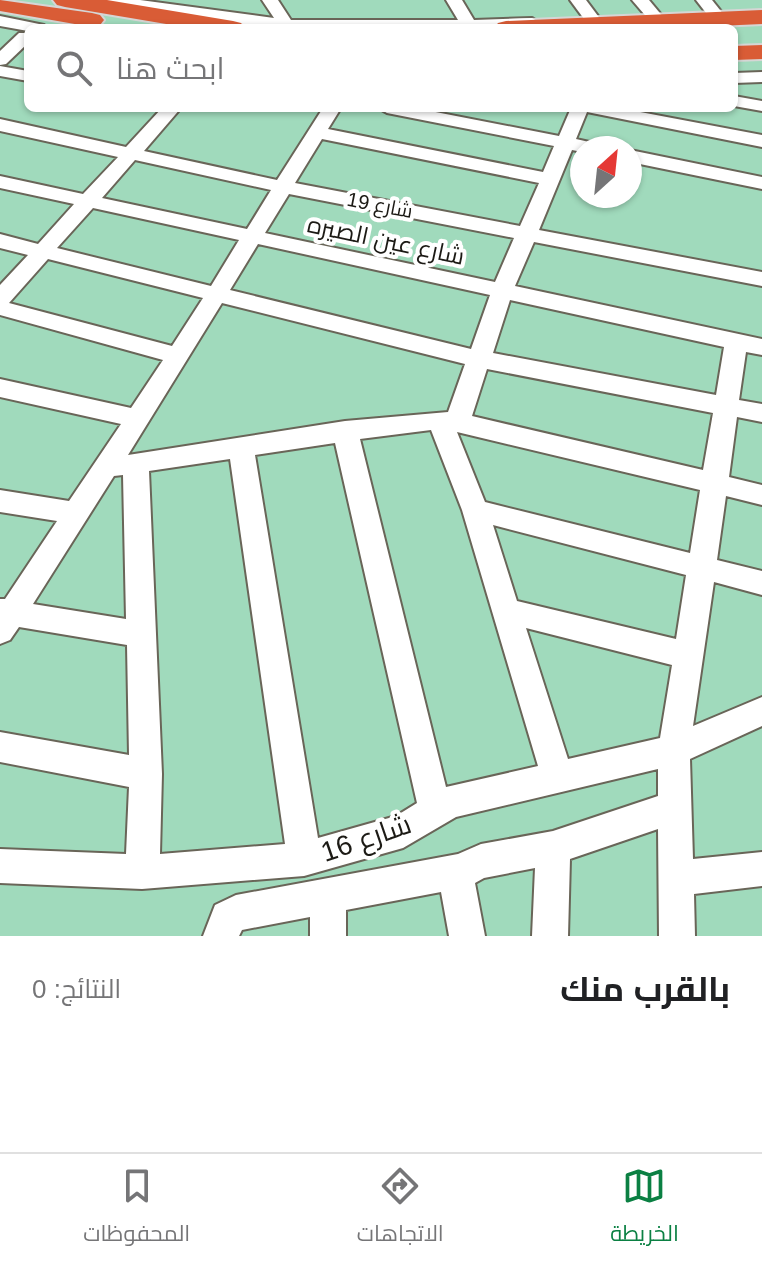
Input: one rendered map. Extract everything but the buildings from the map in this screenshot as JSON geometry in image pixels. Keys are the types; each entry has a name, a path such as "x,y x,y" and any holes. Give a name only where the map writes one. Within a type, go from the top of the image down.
{"highway":[{"path":"65,0 225,23"},
{"path":"0,4 112,24"},
{"path":"585,24 762,15"},
{"path":"725,22 762,27"},
{"path":"738,41 762,40"},
{"path":"738,53 762,52"}],"street":[{"path":"106,0 166,4 225,23 256,24"},
{"path":"225,23 236,0"},
{"path":"270,0 285,24"},
{"path":"454,0 468,24"},
{"path":"578,0 593,20"},
{"path":"640,0 656,18"},
{"path":"704,0 725,22"},
{"path":"494,24 656,18 725,22 762,15"},
{"path":"296,24 376,16"},
{"path":"0,21 24,31"},
{"path":"0,33 24,34"},
{"path":"0,60 24,39"},
{"path":"0,71 24,75"},
{"path":"738,78 762,77"},
{"path":"738,91 762,90"},
{"path":"738,102 762,106"},
{"path":"0,299 168,112"},
{"path":"140,634 4,618 178,356 330,112"},
{"path":"407,112 570,144"},
{"path":"558,779 448,421 480,359 502,292 578,112"},
{"path":"612,112 762,141"},
{"name":"شارع 19","path":"0,125 283,187 762,279"},
{"path":"317,132 550,179"},
{"path":"642,158 762,183"},
{"name":"شارع عين الصيره","path":"0,182 749,345"},
{"path":"0,241 480,359 762,413"},
{"path":"0,308 178,356"},
{"path":"677,936 674,750 726,406 749,345"},
{"path":"0,388 136,418"},
{"path":"104,468 345,430 448,421 762,495"},
{"path":"345,430 435,809"},
{"path":"241,447 304,859"},
{"path":"136,464 146,774 142,872"},
{"path":"0,501 75,513"},
{"path":"475,510 762,583"},
{"path":"505,610 689,656"},
{"name":"شارع 16","path":"0,866 142,872 304,859 403,831 449,802 674,750 762,711"},
{"path":"0,747 146,774"},
{"path":"221,936 228,918 236,913 461,871 481,861 553,848 673,808"},
{"path":"550,936 553,848"},
{"path":"461,871 457,883 467,936"},
{"path":"678,878 759,871"},
{"path":"328,896 328,936"}],"green space":[{"path":"0,0 762,0 762,936 0,936"}]}
